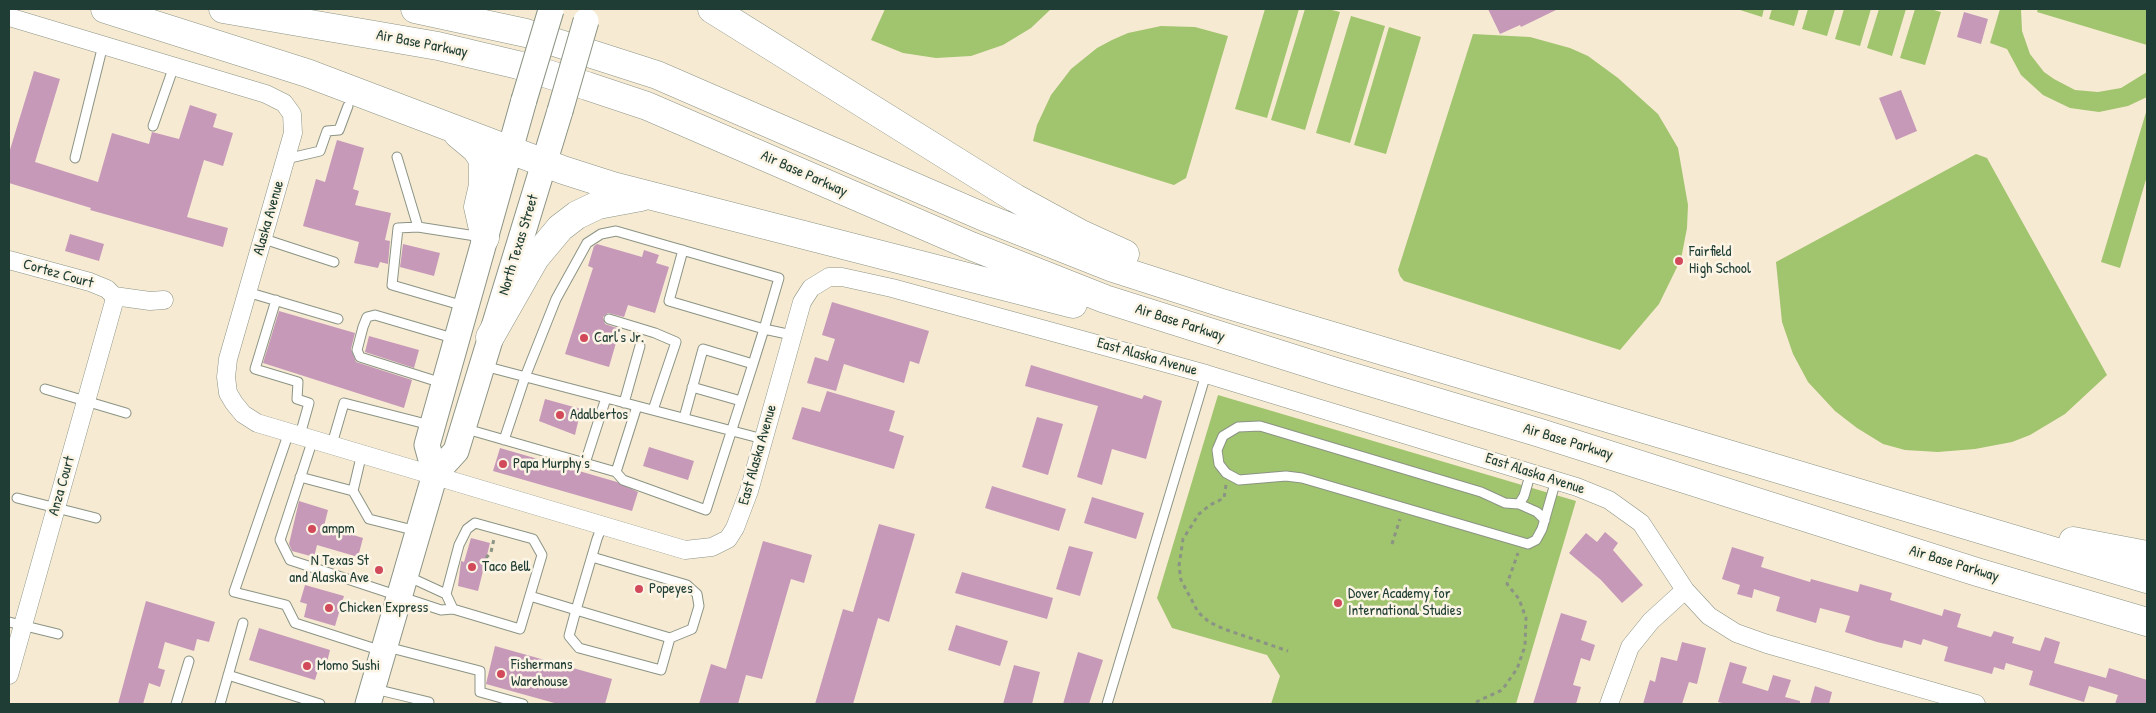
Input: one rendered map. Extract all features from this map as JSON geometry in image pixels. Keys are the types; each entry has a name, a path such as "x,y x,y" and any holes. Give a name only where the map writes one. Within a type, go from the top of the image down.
{"main road":[{"path":"105,9 308,74 510,150 648,196 1132,318 1212,334"},
{"name":"Air Base Parkway","path":"223,9 438,46 518,65 587,86 646,106 704,130 1037,274 1212,334 1537,432 1977,572 2147,622"},
{"path":"415,9 526,33 657,76 1048,243 1113,268 1222,303 2147,578"},
{"path":"435,474 427,445 551,9"},
{"path":"712,9 1023,203 1081,234 1153,266 1222,303"},
{"name":"North Texas Street","path":"370,696 435,474 456,451 588,15"},
{"path":"449,127 476,149 483,160 483,185 478,207 485,238"},
{"path":"490,337 535,258 546,242 560,228 577,215 598,205 648,196"},
{"path":"1988,532 2084,542 2147,555"},
{"path":"2081,603 2120,626 2147,637"}],"street":[{"name":"Alaska Avenue","path":"9,17 266,94 284,103 292,114 294,133 228,359 226,377 228,392 243,414 257,423 435,474"},
{"name":"Cortez Court","path":"9,260 90,282 107,289 114,296 150,301 164,300"},
{"name":"East Alaska Avenue","path":"435,474 685,550 712,547 728,539 735,528 749,491 802,302 812,288 829,277 842,277 902,291 1206,374 1556,480 1609,500 1641,523 1684,590 1708,616 1736,633 1767,644 1976,704"},
{"name":"Anza Court","path":"9,675 16,623 56,509 114,302 114,296"},
{"path":"1608,704 1630,647 1651,620 1684,590"}],"lane":[{"path":"75,158 103,45"},
{"path":"153,126 174,66"},
{"path":"286,159 320,151 327,131 339,130 348,106"},
{"path":"397,157 418,227"},
{"path":"466,306 392,285 398,228 418,227 485,238"},
{"path":"463,428 504,440 616,472 623,480 706,510 779,278 616,231 601,234 587,243 556,299 524,377 504,440"},
{"path":"264,239 334,262"},
{"path":"683,250 669,301 764,330 792,335"},
{"path":"248,292 338,319"},
{"path":"276,300 255,369 298,382 298,399 309,403 301,435 234,592 286,605 295,624 384,649 480,671 480,692 523,704"},
{"path":"445,384 360,357 357,350 361,335 367,317 374,315 457,340"},
{"path":"609,319 676,342 653,410"},
{"path":"624,403 640,346"},
{"path":"684,418 703,349 753,364"},
{"path":"481,366 763,439"},
{"path":"1107,704 1206,374"},
{"path":"692,387 741,401"},
{"path":"45,389 126,413"},
{"path":"585,463 606,398"},
{"path":"332,444 344,403 433,426"},
{"path":"616,472 637,406"},
{"path":"1544,520 1537,512 1519,504 1504,503 1481,492 1260,426 1238,427 1223,436 1217,450 1219,464 1226,473 1238,480 1286,476 1302,478 1528,544 1536,540 1544,520 1556,480"},
{"path":"301,435 300,477 280,540 290,560 402,586 446,594"},
{"path":"362,453 353,491 369,518 418,531"},
{"path":"1519,504 1524,496 1531,472"},
{"path":"300,477 353,491"},
{"path":"16,498 96,518"},
{"path":"402,586 442,610 453,609 520,629 542,555 533,539 475,523 467,529 459,545 446,594 453,609"},
{"path":"602,526 569,636 579,648 661,670 670,638"},
{"path":"530,596 670,638 692,629 699,606 697,594 687,585 592,558"},
{"path":"16,623 58,634"},
{"path":"220,704 243,623"},
{"path":"176,704 189,661"},
{"path":"228,675 320,704"},
{"path":"370,696 429,703 431,693"}],"path":[{"path":"1227,484 1224,498 1210,505 1199,514 1183,539 1180,566 1181,580 1198,612 1209,622 1288,651"},
{"path":"1392,544 1400,518"},
{"path":"1476,702 1502,690 1517,668 1525,646 1526,618 1519,598 1508,584 1518,553"}],"green space":[{"path":"885,9 1051,9 1031,28 1003,45 971,56 936,58 903,53 871,40"},
{"path":"1265,9 1299,9 1267,118 1235,109"},
{"path":"1305,9 1328,9 1340,12 1305,130 1271,120"},
{"path":"1737,9 1764,9 1762,17"},
{"path":"1772,9 1799,9 1794,26 1769,19"},
{"path":"1808,9 1835,9 1827,36 1802,29"},
{"path":"1844,9 1871,9 1860,46 1835,39"},
{"path":"1879,9 1906,9 1892,56 1867,48"},
{"path":"1915,9 1930,9 1941,12 1925,65 1900,58"},
{"path":"2000,9 2021,9 2022,31 2030,54 2044,72 2054,79 2075,90 2098,92 2121,88 2147,72 2147,97 2128,106 2099,112 2070,108 2043,95 2021,75 2007,49 1990,43"},
{"path":"2038,9 2147,9 2147,45 2037,12"},
{"path":"1351,16 1385,26 1350,143 1316,133"},
{"path":"1161,26 1195,27 1228,36 1186,178 1174,185 1033,141 1037,125 1051,95 1071,69 1097,48 1112,40 1128,33"},
{"path":"1389,27 1421,37 1386,154 1354,145"},
{"path":"1473,34 1530,37 1570,48 1588,56 1618,78 1658,114 1678,148 1688,205 1687,228 1681,259 1659,304 1620,350 1404,281 1400,276 1398,270"},
{"path":"2147,109 2147,176 2120,268 2101,262"},
{"path":"1976,154 1987,158 2107,375 2065,414 2030,435 2012,442 1975,449 1938,452 1905,450 1883,444 1857,428 1835,411 1808,382 1793,354 1782,322 1776,262"},
{"name":"Dover Academy for International Studies","path":"1218,395 1576,501 1516,704 1271,704 1280,676 1267,655 1172,628 1157,598"}],"building":[{"path":"1488,9 1558,9 1521,27 1520,25 1500,34"},
{"path":"1964,12 1988,19 1981,44 1957,37"},
{"path":"34,71 60,79 35,162 98,182 112,133 149,144 152,132 179,139 190,105 217,114 213,127 233,133 223,166 204,160 187,217 228,228 223,247 90,210 91,208 9,183 9,153"},
{"path":"1901,90 1917,131 1896,140 1879,98"},
{"path":"337,140 364,148 353,189 359,191 355,205 391,213 385,240 390,241 388,264 380,262 378,268 354,263 359,242 303,226 316,179 325,182"},
{"path":"70,234 104,244 99,261 65,251"},
{"path":"403,244 440,253 434,276 400,267"},
{"path":"597,244 642,257 644,250 659,255 656,263 669,267 655,313 628,305 624,317 608,313 603,317 605,324 620,329 609,367 565,354 593,268 588,266 594,246"},
{"path":"832,302 929,331 919,364 910,361 904,383 844,364 836,391 807,383 815,357 828,361 835,339 822,335"},
{"path":"279,311 355,333 351,349 356,362 412,380 404,408 263,363"},
{"path":"369,336 419,350 414,368 365,352"},
{"path":"1031,365 1142,399 1144,395 1162,401 1146,459 1112,449 1102,485 1077,477 1098,406 1025,386"},
{"path":"827,391 895,411 889,431 904,436 894,469 792,439 802,407 820,412"},
{"name":"Adalbertos","path":"545,399 581,409 575,435 539,421"},
{"path":"1037,417 1063,424 1048,475 1022,467"},
{"path":"649,447 694,461 688,480 643,466"},
{"path":"500,448 617,482 638,492 632,511 493,471"},
{"path":"992,486 1066,509 1059,531 985,508"},
{"path":"1092,497 1144,513 1136,539 1084,523"},
{"path":"299,501 328,510 324,526 363,538 358,557 317,545 314,557 292,551 289,544"},
{"path":"879,524 915,534 889,622 878,618 853,704 815,704 843,609 853,612"},
{"path":"1605,532 1618,543 1613,550 1643,585 1622,603 1601,580 1569,553 1586,533 1597,542"},
{"name":"Taco Bell","path":"471,538 490,543 478,591 458,586 461,561 464,562"},
{"path":"763,541 812,555 804,583 791,579 762,679 746,675 738,704 699,704 711,664 726,669"},
{"path":"1069,546 1093,552 1080,596 1056,589"},
{"path":"1732,547 1764,557 1761,567 1810,582 1811,579 1858,592 1860,584 1892,593 1890,600 1942,616 1944,609 1961,614 1957,627 1991,637 1994,631 2014,637 2012,643 2040,651 2045,637 2060,642 2054,663 2106,678 2109,668 2147,680 2147,704 2115,704 2118,695 2089,686 2084,702 2029,685 2033,671 2006,663 2004,670 1994,667 1992,674 1944,661 1948,647 1923,639 1921,645 1904,640 1902,648 1877,642 1845,632 1850,616 1820,608 1816,623 1776,611 1780,597 1754,589 1752,598 1737,594 1740,585 1722,579"},
{"path":"962,572 1053,598 1047,619 955,593"},
{"path":"305,585 344,596 335,626 304,617 307,604 300,602"},
{"path":"146,601 215,622 209,642 197,639 194,651 165,642 158,668 165,670 160,687 149,683 143,704 118,704"},
{"path":"1561,613 1587,621 1581,640 1595,645 1590,661 1581,658 1573,685 1581,687 1576,704 1533,704"},
{"path":"956,625 1008,641 1000,666 948,650"},
{"path":"259,628 330,650 327,662 321,660 315,680 249,660"},
{"path":"1682,642 1706,648 1697,684 1689,682 1682,704 1643,704 1650,680 1655,682 1661,657 1677,661"},
{"path":"495,646 612,679 605,704 558,704 486,684"},
{"path":"1078,652 1103,660 1089,704 1063,704"},
{"path":"1730,662 1747,667 1742,683 1768,691 1773,675 1791,680 1785,697 1800,701 1800,704 1726,704 1718,702"},
{"path":"1014,665 1040,672 1032,704 1003,704"},
{"path":"1815,686 1832,692 1829,704 1810,704"}],"place":[{"name":"Fairfield High School","path":"1679,261"},
{"name":"Carl's Jr.","path":"584,338"},
{"name":"Adalbertos","path":"560,415"},
{"name":"Papa Murphy's","path":"503,464"},
{"name":"ampm","path":"312,529"},
{"name":"Taco Bell","path":"472,567"},
{"name":"N Texas St and Alaska Ave","path":"379,570"},
{"name":"Popeyes","path":"639,589"},
{"name":"Dover Academy for International Studies","path":"1338,603"},
{"name":"Chicken Express","path":"329,608"},
{"name":"Momo Sushi","path":"307,666"},
{"name":"Fishermans Warehouse","path":"501,674"}]}
